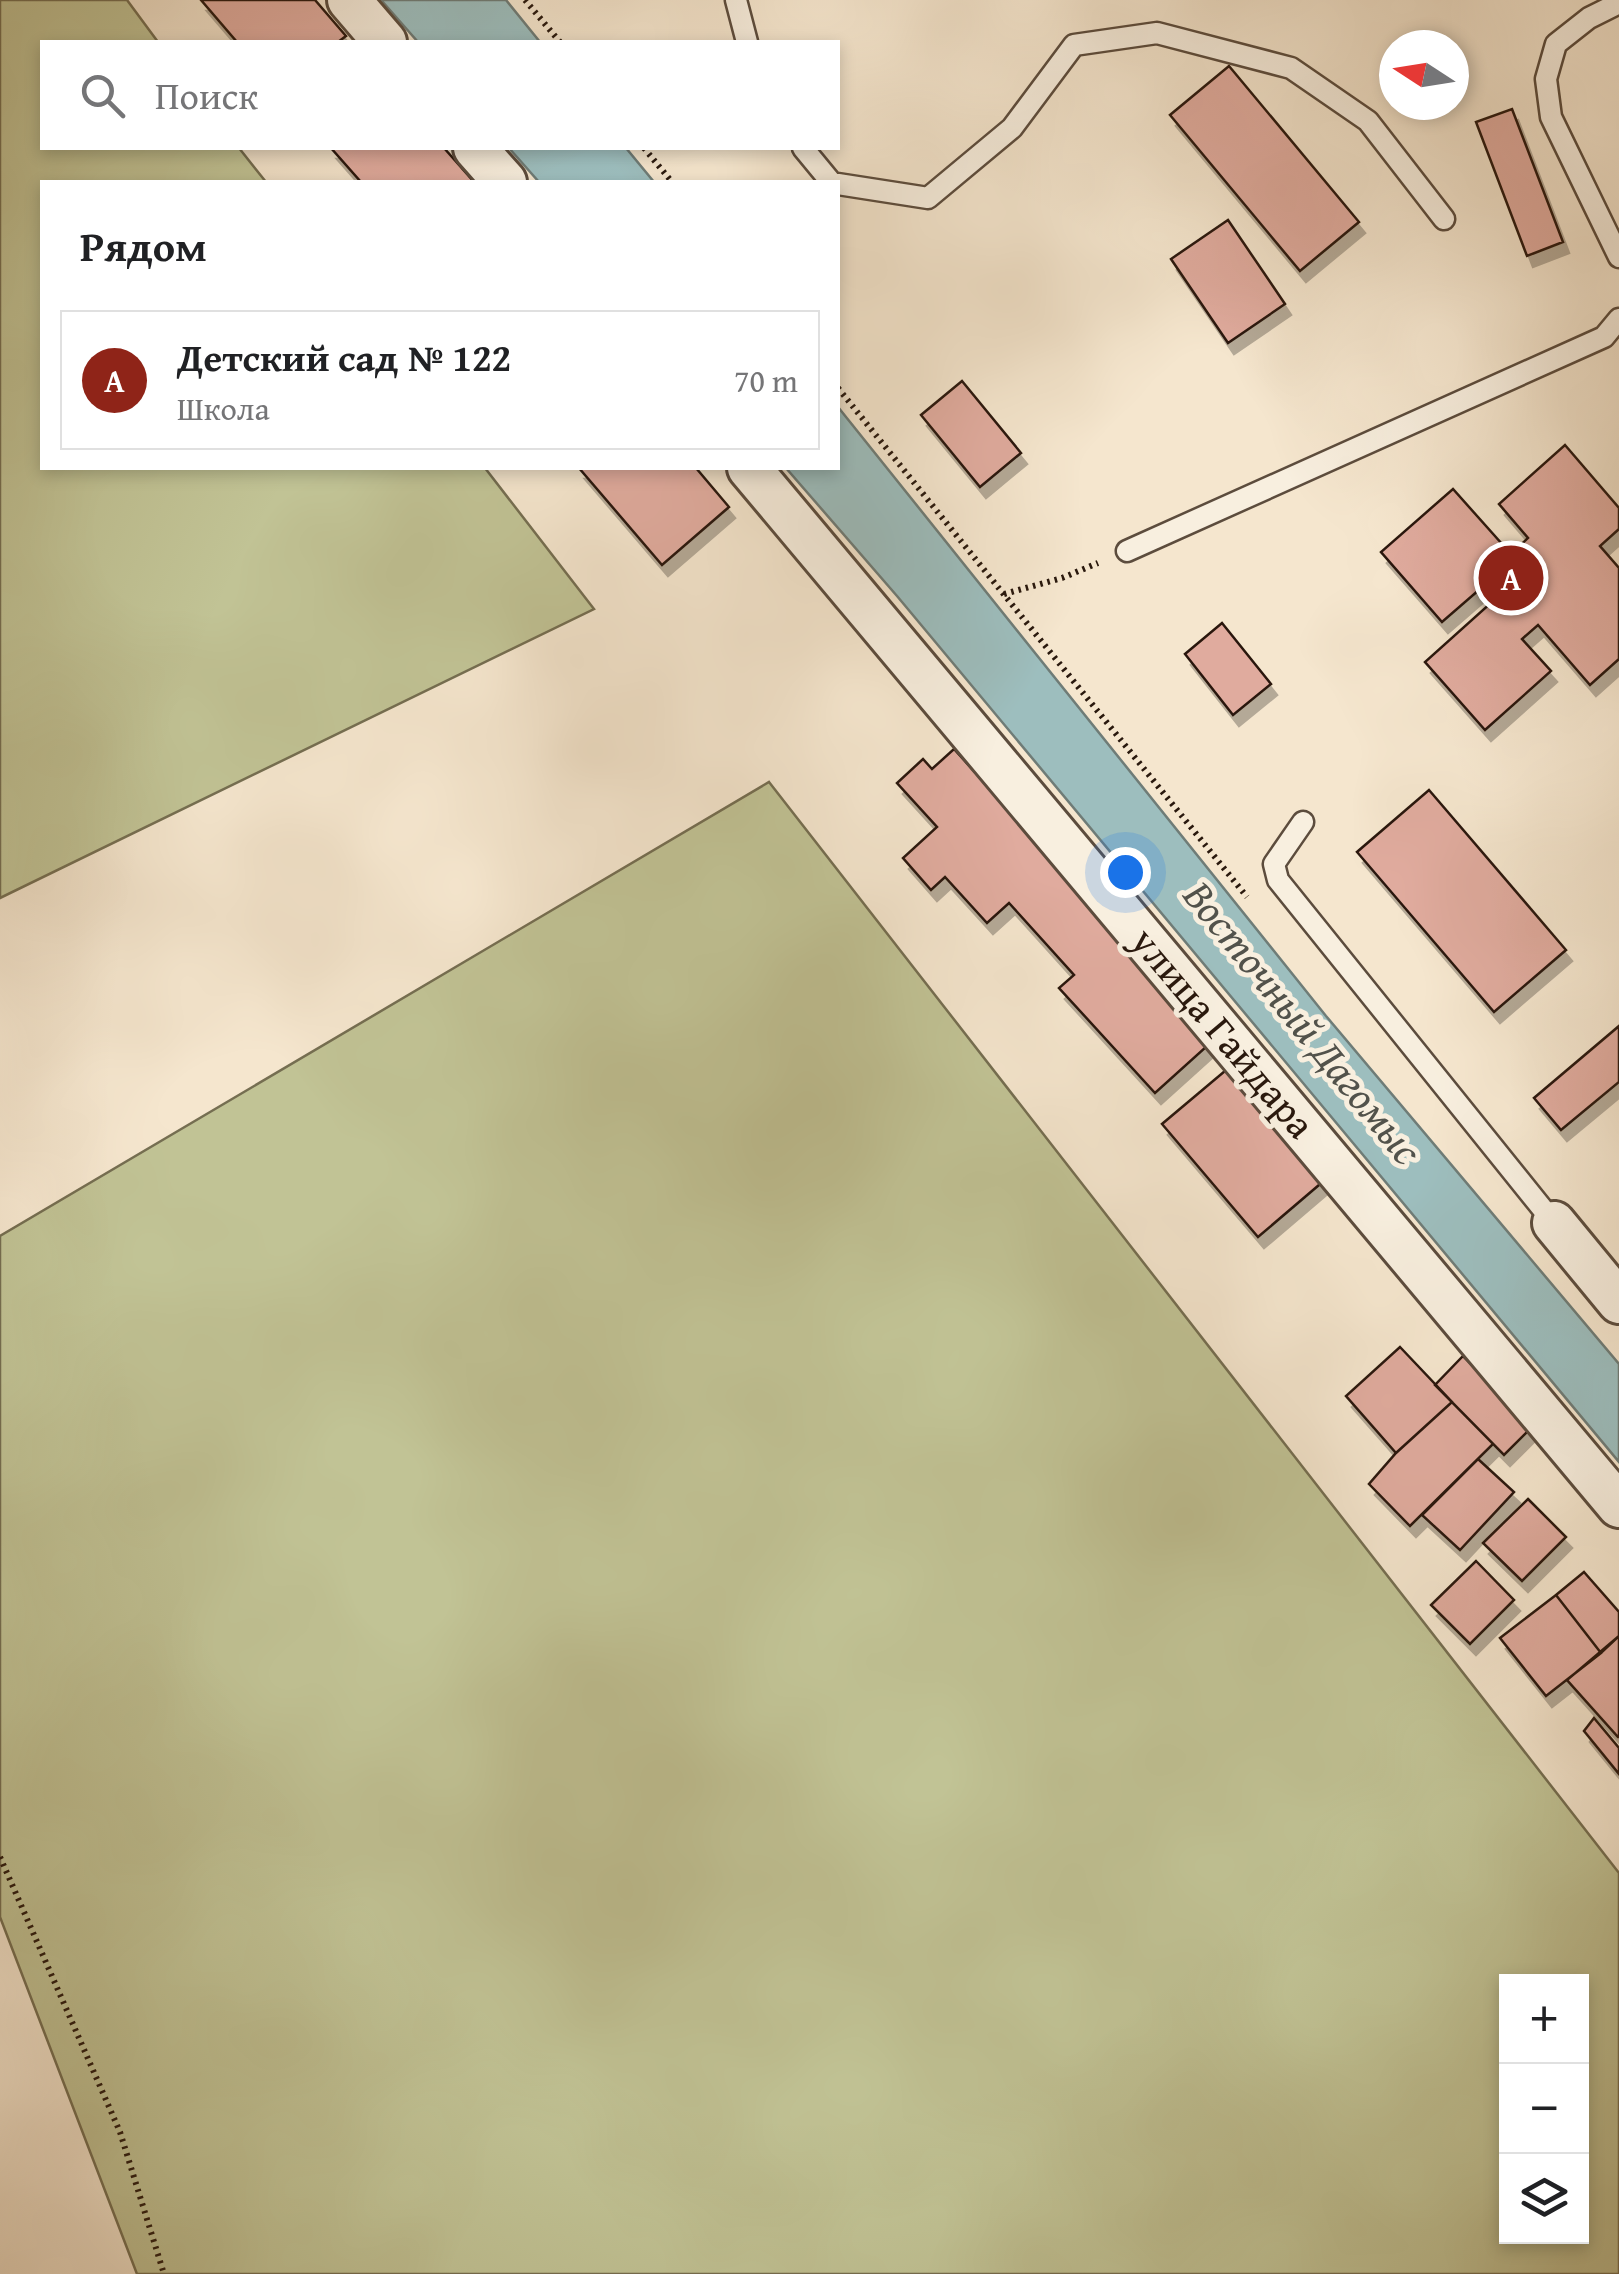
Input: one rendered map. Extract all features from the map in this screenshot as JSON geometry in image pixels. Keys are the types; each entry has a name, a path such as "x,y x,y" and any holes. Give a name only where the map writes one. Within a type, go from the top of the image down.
{"street":[{"path":"349,0 383,40"},
{"path":"477,150 503,180"},
{"name":"улица Гайдара","path":"751,470 1619,1506"},
{"path":"1554,1223 1619,1302"}],"lane":[{"path":"736,0 746,40"},
{"path":"1619,2 1588,18 1556,44 1546,79 1551,117 1619,256"},
{"path":"840,184 928,198 1012,128 1074,45 1157,34 1291,68 1368,121 1444,218"},
{"path":"805,150 831,180"},
{"path":"1126,551 1604,337 1619,319"},
{"path":"1303,822 1274,864 1278,880 1554,1223"}],"path":[{"path":"526,0 558,40"},
{"path":"646,150 670,180"},
{"path":"840,390 1248,898"},
{"path":"1004,594 1062,578 1126,551"},
{"path":"0,1857 120,2132 164,2274"}],"green space":[{"path":"0,0 127,0 157,40 40,40 40,150 241,150 264,180 40,180 40,470 487,470 594,609 0,898"},
{"path":"769,782 1619,1873 1619,2274 137,2274 0,1917 0,1236"}],"water":[{"path":"381,0 506,0 538,40 416,40"},
{"path":"511,150 628,150 652,180 537,180"},
{"name":"Восточный Дагомыс","path":"840,409 1326,1016 1619,1364 1619,1462 788,470 840,470"}],"building":[{"path":"201,0 315,0 346,36 341,40 235,40"},
{"path":"1229,66 1359,222 1300,271 1170,115"},
{"path":"1512,109 1563,242 1527,256 1476,122"},
{"path":"333,150 446,150 472,180 359,180"},
{"path":"1228,220 1285,304 1228,343 1171,259"},
{"path":"962,381 1021,453 980,487 921,415"},
{"path":"1565,445 1619,508 1619,529 1600,546 1619,568 1619,659 1590,685 1538,625 1522,639 1551,671 1485,730 1425,662 1492,602 1480,589 1442,622 1381,552 1453,489 1511,554 1528,538 1499,504"},
{"path":"581,470 698,470 729,507 662,565"},
{"path":"1222,623 1271,684 1233,715 1185,654"},
{"path":"954,749 1216,1038 1155,1093 1059,988 1074,975 1009,903 987,923 945,877 931,890 903,858 937,827 897,783 923,759 932,769"},
{"path":"1429,790 1566,950 1494,1012 1357,852"},
{"path":"1619,1026 1619,1082 1561,1130 1534,1098"},
{"path":"1238,1060 1333,1173 1258,1237 1162,1124"},
{"path":"1400,1347 1452,1402 1396,1453 1346,1396"},
{"path":"1463,1356 1533,1426 1504,1455 1435,1385"},
{"path":"1452,1402 1493,1444 1410,1526 1369,1484 1396,1453"},
{"path":"1478,1459 1514,1492 1460,1550 1422,1515"},
{"path":"1528,1499 1566,1537 1522,1581 1483,1543"},
{"path":"1476,1561 1514,1600 1470,1644 1431,1605"},
{"path":"1584,1572 1619,1612 1619,1636 1601,1653 1556,1595"},
{"path":"1556,1595 1601,1653 1546,1696 1500,1638"},
{"path":"1619,1636 1619,1737 1618,1737 1567,1680"},
{"path":"1594,1718 1619,1748 1619,1774 1584,1731"}],"place":[{"name":"Детский сад № 122","path":"1511,578"}]}
